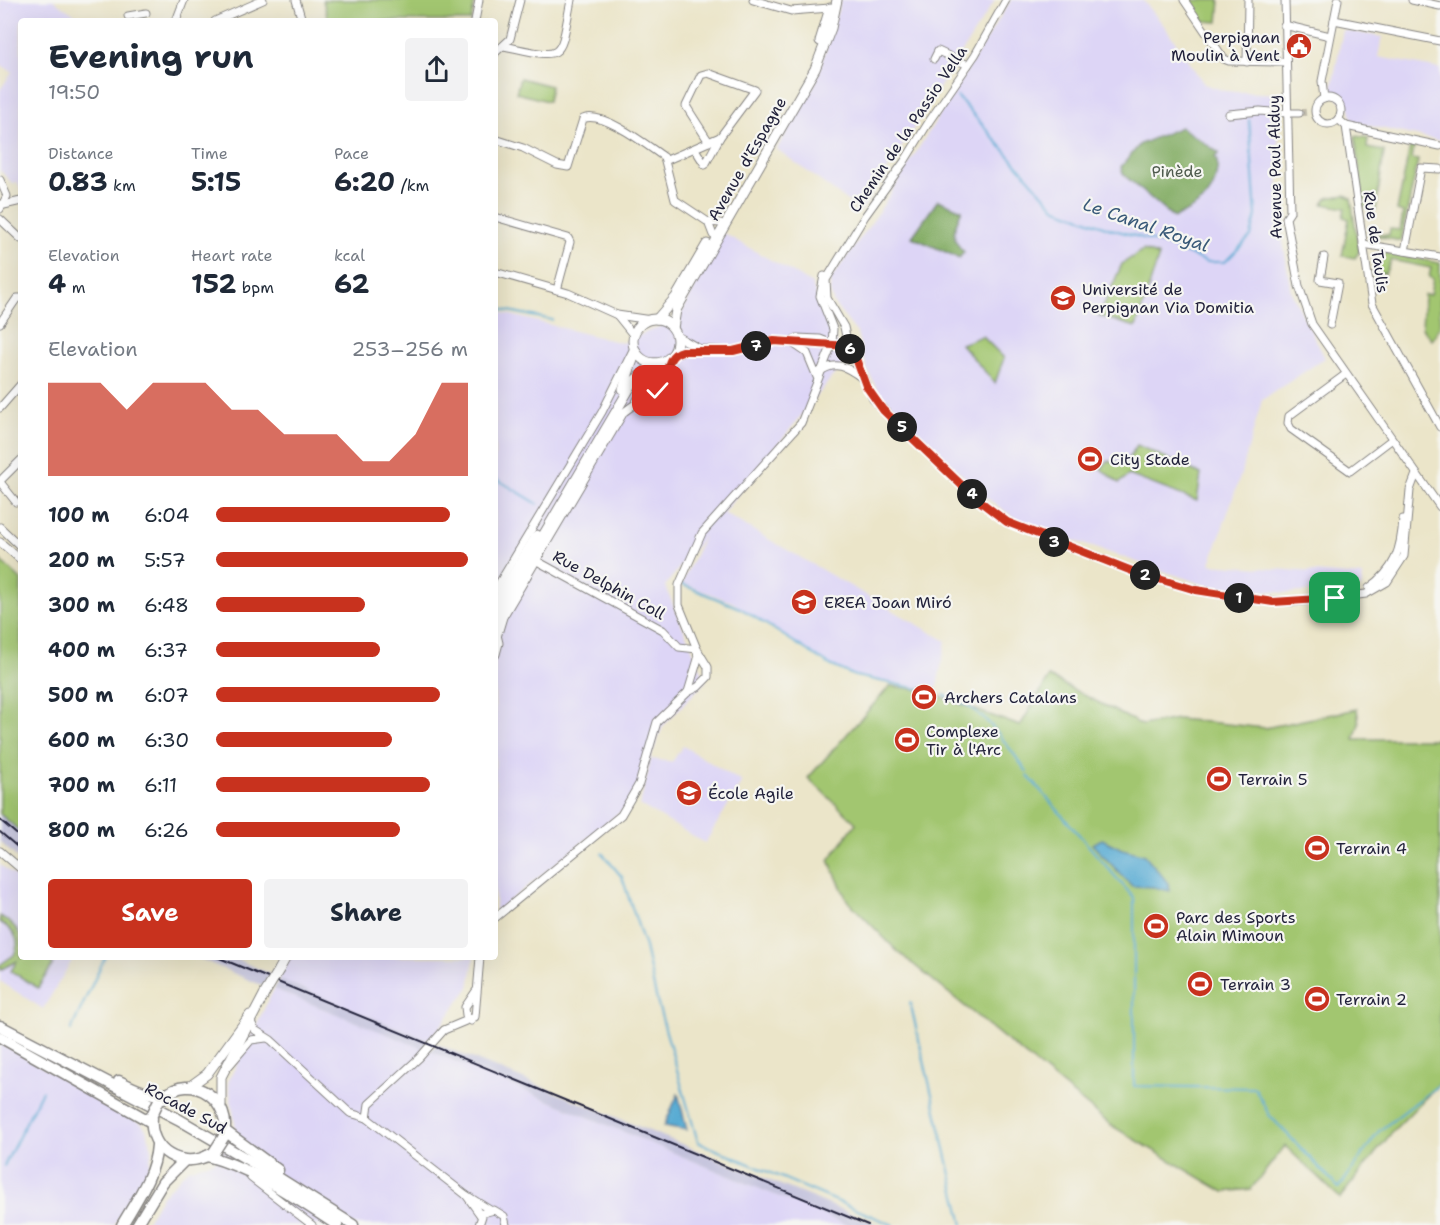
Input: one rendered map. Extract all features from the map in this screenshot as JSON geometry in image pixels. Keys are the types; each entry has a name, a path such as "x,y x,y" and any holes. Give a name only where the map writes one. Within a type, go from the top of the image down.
{"main road":[{"name":"Avenue d'Espagne","path":"675,332 676,310 815,69 831,28 837,0"},
{"name":"Avenue d'Espagne","path":"654,320 676,297 794,100 811,63 831,4"},
{"path":"498,599 625,387 635,350 634,336 640,326 654,320 675,332 672,355 640,373 634,381 498,615"},
{"path":"635,350 644,360 656,363"},
{"path":"121,1225 156,1162 158,1145 152,1119 158,1102 166,1094 189,1087 207,1074 286,962"},
{"path":"210,1154 224,1134 225,1115 219,1089 224,1070 264,996"},
{"name":"Rocade Sud","path":"0,1025 142,1092 154,1095 166,1094"},
{"name":"Rocade Sud","path":"0,1025 196,1130 274,1175 353,1225"},
{"name":"Rocade Sud","path":"0,1035 152,1119"},
{"name":"Rocade Sud","path":"0,1035 176,1123 273,1178 345,1225"},
{"path":"189,1087 207,1091 221,1105"},
{"path":"224,1134 359,1225"},
{"path":"158,1145 169,1156 184,1161"},
{"path":"137,1225 163,1182 184,1161 210,1154 262,1178 337,1225"}],"street":[{"path":"177,18 184,0"},
{"path":"222,18 263,0"},
{"path":"296,0 301,18"},
{"path":"476,18 480,0"},
{"path":"498,51 504,46 514,29 520,0"},
{"path":"504,46 548,55 556,53 562,47 571,0"},
{"path":"753,0 791,10 831,4"},
{"name":"Chemin de la Passio Vella","path":"831,344 833,329 820,296 822,278 829,272 968,65 1006,0"},
{"path":"1184,0 1224,59 1247,62 1285,62"},
{"path":"1247,62 1248,0"},
{"name":"Avenue Paul Alduy","path":"1285,0 1284,113 1290,212 1286,218 1300,292 1312,324 1440,507"},
{"path":"1324,99 1322,81 1338,0"},
{"path":"1412,0 1440,6"},
{"path":"128,16 146,13"},
{"path":"1334,20 1440,41"},
{"path":"1284,25 1330,36"},
{"path":"934,59 939,51 968,65"},
{"path":"695,148 705,165 720,137 754,90 714,73 701,75 686,106 709,142"},
{"path":"1324,99 1332,99 1339,104 1341,112 1338,119 1326,123 1319,120 1312,112 1324,99"},
{"path":"1229,114 1299,113"},
{"path":"498,140 568,167 581,121 592,117 621,128 667,160 675,200 708,222 720,224"},
{"path":"1338,119 1346,126 1440,146"},
{"name":"Rue de Taulis","path":"1346,126 1372,304 1440,427"},
{"path":"667,160 720,137"},
{"path":"1405,251 1421,168 1440,169"},
{"path":"0,180 4,184 7,196 1,219 18,236"},
{"path":"498,219 568,238 570,242 557,290"},
{"path":"708,222 713,235"},
{"path":"1363,244 1440,257"},
{"path":"1324,257 1320,280 1338,283 1330,326"},
{"path":"829,272 826,282 827,298 844,327 848,346 854,353 862,378 883,410 973,496 1007,522 1132,571 1196,590 1273,602 1335,598 1362,593 1388,582 1401,564 1407,537 1409,500 1416,474"},
{"path":"498,273 557,290 617,315 654,320"},
{"path":"0,323 18,298"},
{"path":"617,315 634,336"},
{"path":"675,332 700,349"},
{"path":"792,342 797,338 820,339 831,344 848,346"},
{"path":"498,629 624,412 635,404 638,398 658,391 664,386 672,355 700,349 733,351 774,341 792,342 807,353 818,374"},
{"path":"498,916 621,815 639,784 655,726 688,692 698,687 708,676 708,667 697,649 679,605 678,589 684,569 702,533 715,516 743,490 801,423 831,344"},
{"path":"498,585 608,402 635,350"},
{"path":"656,363 666,372"},
{"path":"818,374 827,366 838,365 862,378"},
{"path":"1346,374 1288,416 1291,429 1350,471 1391,440"},
{"path":"0,408 18,388"},
{"path":"16,502 0,482 18,463"},
{"path":"1362,593 1383,579 1398,556 1406,488 1410,478 1416,474"},
{"path":"1409,500 1416,491 1427,490"},
{"path":"0,527 18,544"},
{"path":"0,542 18,557"},
{"name":"Rue Delphin Coll","path":"537,561 663,630 679,646 697,649"},
{"path":"688,692 695,674 697,649"},
{"path":"0,851 18,866"},
{"path":"367,1118 369,1104 419,1058 444,1030 456,1024 471,1021 477,1012 476,991 480,960"},
{"path":"471,1021 466,1015 465,1007 476,991"},
{"path":"251,1022 255,1030 271,1040 350,1113 367,1118 466,1195 489,1210 501,1213 506,1225"},
{"path":"224,1070 233,1063 251,1040 261,1037 271,1040"},
{"path":"229,1162 272,1192 312,1225"},
{"path":"466,1195 481,1216"},
{"path":"479,1225 481,1216 489,1210"}],"shaded area":[{"path":"0,0 53,0 80,18 18,18 18,183 17,181 13,184 0,170 0,90 12,72 0,64"},
{"path":"841,0 995,0 861,211 777,149 816,82"},
{"name":"Université de Perpignan Via Domitia","path":"1011,0 1143,0 1166,28 1204,84 1225,91 1278,94 1279,215 1291,292 1325,358 1262,400 1240,477 1210,564 1363,576 1361,588 1288,593 1208,586 1022,523 984,496 881,396 867,369 857,333 834,304 830,292 831,279 877,215"},
{"path":"1343,30 1382,37 1378,57 1440,69 1440,141 1352,122 1350,108 1331,92"},
{"path":"723,233 811,283 845,361 723,513 946,641 936,691 855,675 831,665 732,602 682,583 704,536 665,586 706,681 663,726 633,802 498,910 498,312 622,343 679,318"},
{"name":"École Agile","path":"683,746 742,782 705,843 640,805 651,759 672,762"},
{"path":"0,814 18,829 18,858 0,842"},
{"path":"0,865 18,878 18,960 72,960 43,1009 0,981"},
{"path":"203,960 238,960 271,974 263,986"},
{"path":"288,960 474,960 469,987 430,1041 279,979"},
{"path":"279,979 430,1041 424,1049 274,989"},
{"path":"274,989 430,1051 847,1225 145,1225 161,1197 188,1169 215,1161 236,1130 228,1082"},
{"path":"0,1043 141,1123 146,1129 152,1148 149,1169 114,1225 0,1225"},
{"path":"437,1044 879,1225 847,1225 430,1051"}],"green space":[{"path":"323,0 475,0 472,18 327,18"},
{"path":"1189,0 1220,0 1218,22 1203,21"},
{"path":"520,78 551,86 548,101 516,93"},
{"name":"Pinède","path":"1181,127 1219,153 1215,157 1217,168 1211,191 1201,202 1174,218 1123,174 1121,167 1140,144"},
{"path":"1355,136 1368,138 1367,148 1384,151 1376,209 1364,208"},
{"path":"1410,146 1414,147 1412,159 1418,160 1401,241 1376,236 1371,239 1369,234 1389,235 1390,229 1400,230 1403,213 1397,211"},
{"path":"1345,195 1351,198 1359,252 1355,258 1342,256 1349,219 1343,217 1345,208 1323,204 1327,198"},
{"path":"938,200 962,210 954,232 956,242 964,252 959,258 912,237"},
{"path":"1143,250 1159,256 1136,327 1099,316 1122,264"},
{"path":"1380,252 1440,263 1440,326 1432,340 1422,328 1424,295 1430,295 1433,279 1429,277 1431,268 1391,260 1385,274 1374,272 1373,257"},
{"path":"982,336 1004,358 995,383 961,344"},
{"path":"1137,445 1201,474 1197,501 1129,475 1119,483 1101,469 1108,461 1126,463"},
{"path":"0,560 18,577 18,829 0,814"},
{"name":"Parc des Sports Alain Mimoun","path":"1049,677 1142,725 1178,719 1265,728 1357,709 1359,724 1354,739 1440,739 1440,1083 1393,1131 1340,1198 1285,1146 1251,1189 1224,1192 1112,1126 897,951 847,900 829,860 856,823 808,778 890,686 922,690 1020,726"},
{"path":"0,916 18,932 18,960 47,960 53,964 38,988 11,971 17,961 0,970 0,965 14,955 17,940 9,928 0,922"}],"water":[{"path":"1102,839 1122,849 1145,855 1168,883 1170,891 1154,887 1132,886 1092,844"},
{"path":"678,1094 687,1130 664,1126"}],"waterway":[{"name":"Le Canal Royal","path":"957,96 1055,208 1111,229 1164,244 1207,262 1225,262 1251,236 1256,215 1249,120"},
{"path":"498,309 552,320"},
{"path":"498,480 538,504"},
{"path":"681,584 742,609 830,665 855,676 935,692"},
{"path":"944,695 970,707 992,726 1027,772"},
{"path":"1028,776 1134,898 1134,1086 1255,1088 1269,1115 1339,1188 1379,1131 1440,1084"},
{"path":"602,853 622,877 645,947 657,1001 698,1142 893,1225"},
{"path":"71,1030 104,960"},
{"path":"910,1002 963,1225"},
{"path":"4,1166 42,1091"}],"tunnel":[{"path":"1299,113 1308,112"}],"railway":[{"path":"0,820 18,835"},
{"path":"0,832 18,847"},
{"path":"224,960 868,1225"}],"place":[{"name":"Perpignan Moulin à Vent","path":"1299,46"},
{"name":"Université de Perpignan Via Domitia","path":"1063,298"},
{"name":"City Stade","path":"1090,459"},
{"name":"EREA Joan Miró","path":"804,602"},
{"name":"Archers Catalans","path":"924,697"},
{"name":"Complexe Tir à l'Arc","path":"907,740"},
{"name":"Terrain 5","path":"1219,779"},
{"name":"École Agile","path":"689,793"},
{"name":"Terrain 4","path":"1317,848"},
{"name":"Parc des Sports Alain Mimoun","path":"1156,926"},
{"name":"Terrain 3","path":"1200,984"},
{"name":"Terrain 2","path":"1317,999"}],"route":[{"path":"658,391 664,386 671,357 674,353 682,351 700,349 733,351 774,341 848,346 854,353 862,378 873,399 942,463 973,496 1007,522 1132,571 1196,590 1273,602 1335,598"}]}
